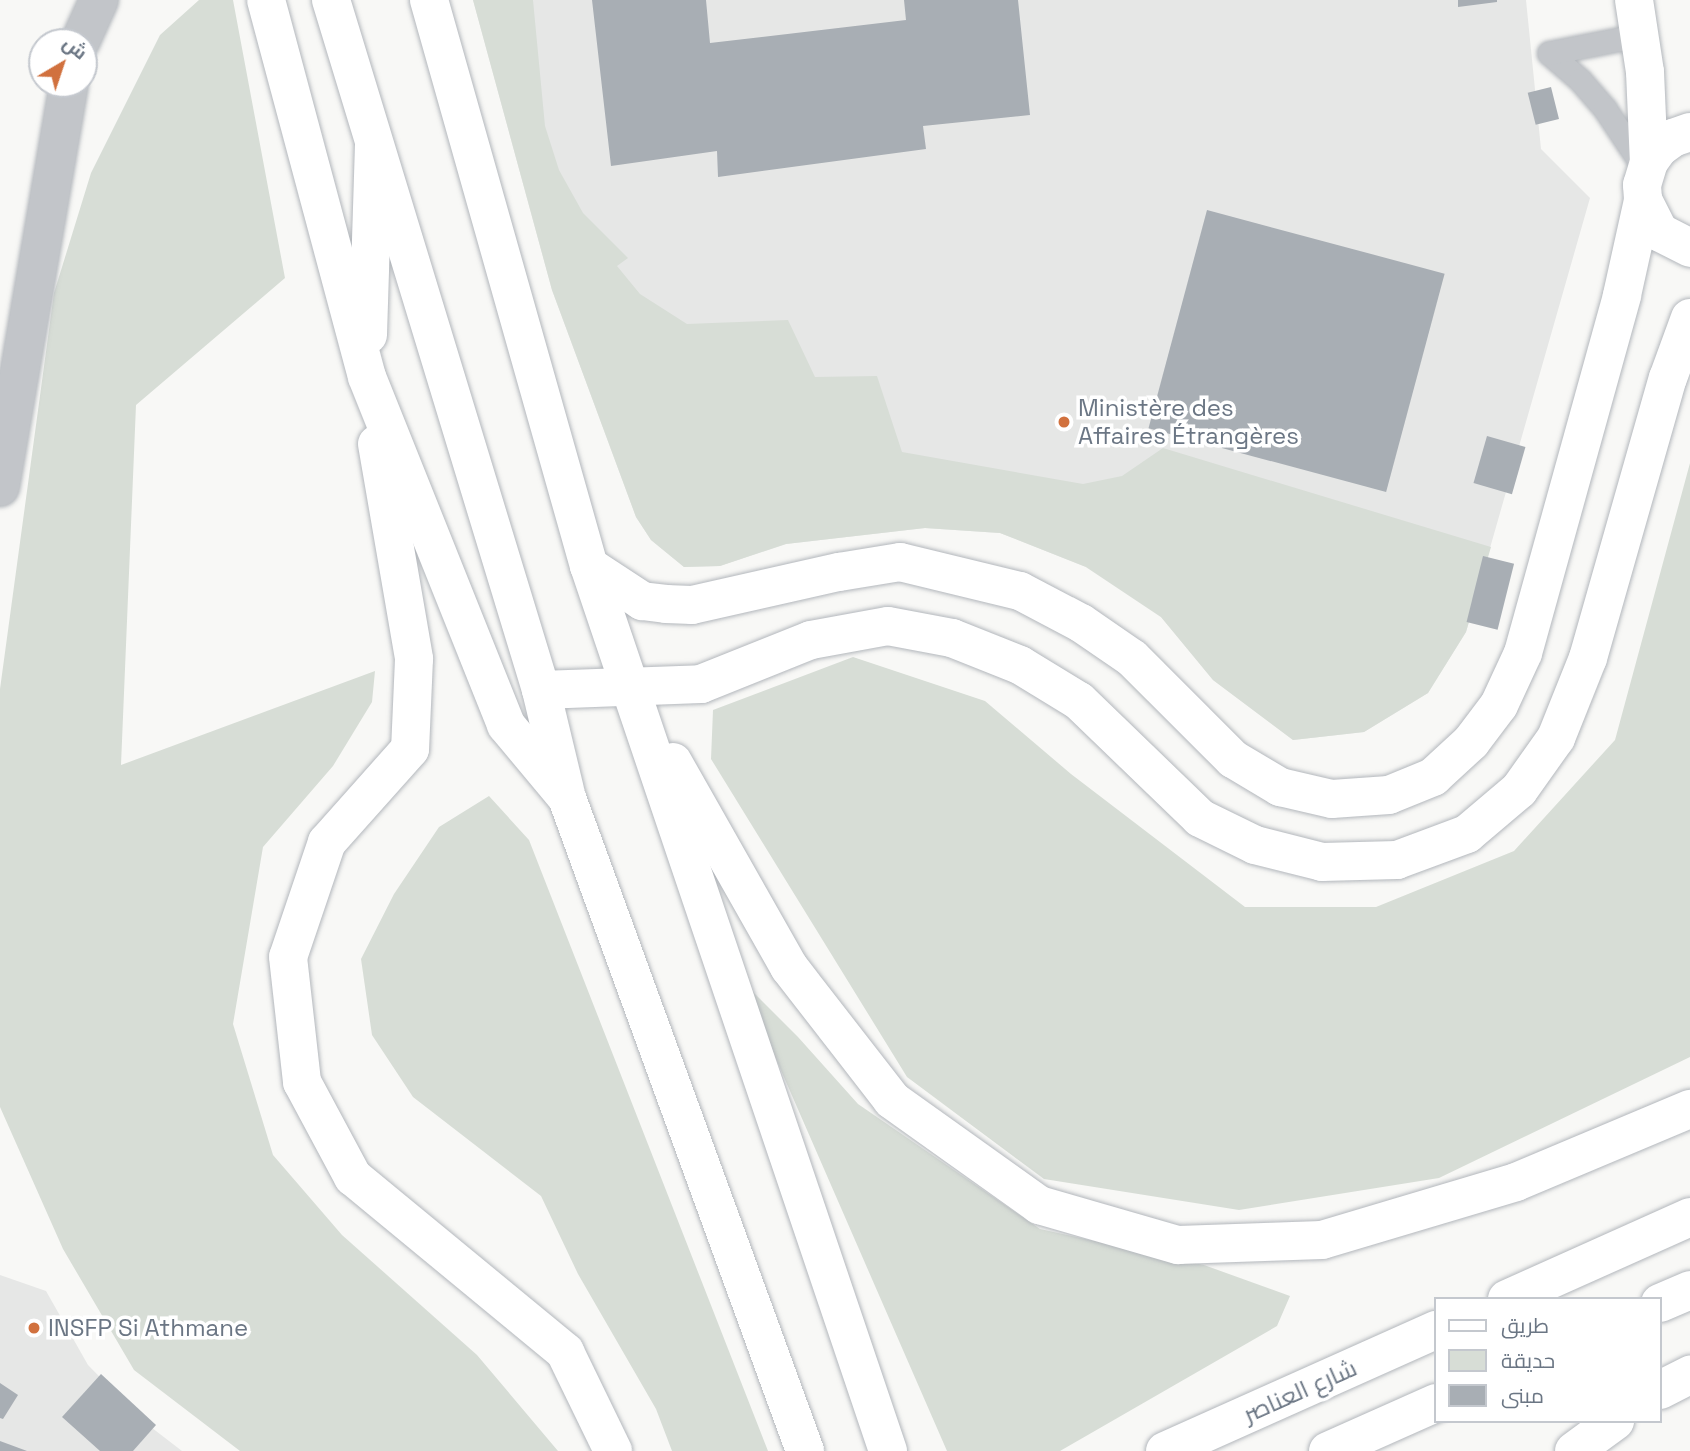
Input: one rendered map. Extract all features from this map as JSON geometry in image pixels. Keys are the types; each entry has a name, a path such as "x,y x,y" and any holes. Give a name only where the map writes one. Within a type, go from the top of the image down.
{"main road":[{"path":"265,0 367,377 506,725 567,798"},
{"path":"331,0 541,690 567,798 804,1449"},
{"path":"429,0 589,566 883,1439"},
{"path":"1637,18 1646,177 1659,232 1690,248"},
{"path":"589,566 642,601 692,606 839,572 900,562 944,570 1020,591 1081,623 1132,658 1233,759 1280,788 1332,799 1389,795 1433,777 1471,742 1499,705 1523,653 1622,295 1646,177 1660,148 1673,138 1690,132"},
{"path":"374,145 367,377 393,552 414,659 410,749 327,842 288,957 302,1082 353,1177 565,1352 613,1451"},
{"path":"541,690 629,684 701,684 811,640 888,626 953,638 1020,665 1079,701 1200,818 1255,845 1322,862 1397,860 1467,834 1520,790 1556,738 1588,658 1668,378 1690,318"},
{"path":"629,684 789,967 891,1100 1039,1205 1178,1245 1322,1240 1516,1182 1690,1109"},
{"path":"1511,1297 1690,1217"},
{"path":"1662,1302 1690,1290"},
{"name":"شارع العناصر","path":"1165,1451 1434,1331"},
{"path":"1662,1389 1690,1375"},
{"path":"1328,1451 1434,1404"},
{"path":"1574,1451 1612,1423"}],"street":[{"path":"86,28 99,0"},
{"path":"0,487 67,98"}],"lane":[{"path":"1637,18 1549,53 1605,109 1646,177"}],"shaded area":[{"name":"Ministère des Affaires Étrangères","path":"473,0 1526,0 1541,149 1590,198 1466,632 1428,693 1364,732 1293,740 1213,680 1161,617 1086,567 1000,533 925,528 786,544 720,566 684,567 651,540 636,517 552,290"},
{"name":"INSFP Si Athmane","path":"0,1275 46,1291 88,1365 143,1421 182,1451 0,1451"}],"green space":[{"path":"199,0 233,0 285,278 136,405 121,765 375,671 372,702 333,766 263,847 233,1024 273,1155 342,1235 477,1355 558,1451 240,1451 134,1370 63,1249 0,1107 0,689 54,293 91,173 160,35"},
{"path":"473,0 533,0 545,126 559,170 583,213 628,258 617,266 640,294 687,324 788,320 815,377 877,376 902,452 1083,484 1122,476 1163,448 1491,547 1466,632 1428,693 1364,732 1293,740 1213,680 1161,617 1086,567 1000,533 925,528 786,544 720,566 684,567 651,540 636,517 552,290"},
{"path":"1690,463 1690,1057 1439,1178 1239,1210 1044,1179 907,1077 711,759 713,710 853,657 985,701 1071,774 1245,907 1376,907 1514,851 1615,740"},
{"path":"489,796 529,840 768,1451 672,1451 656,1409 578,1274 541,1196 413,1097 372,1035 361,959 394,894 439,827"},
{"path":"742,981 798,1037 858,1104 1040,1229 1204,1265 1290,1296 1277,1326 1060,1451 947,1451"}],"building":[{"path":"592,0 706,0 710,43 906,20 904,0 1018,0 1030,115 923,126 926,149 718,177 717,151 611,166"},
{"path":"1458,0 1497,0 1497,2 1458,7"},
{"path":"1551,87 1559,119 1536,125 1528,93"},
{"path":"1207,210 1445,274 1386,492 1149,428"},
{"path":"1487,436 1525,447 1512,494 1473,483"},
{"path":"1483,556 1514,564 1498,630 1467,622"},
{"path":"101,1374 156,1425 133,1451 100,1451 62,1417"},
{"path":"0,1383 18,1395 3,1419 0,1418"},
{"path":"0,1441 27,1451 0,1451"}],"place":[{"name":"Ministère des Affaires Étrangères","path":"1064,422"},
{"name":"INSFP Si Athmane","path":"34,1328"}]}
